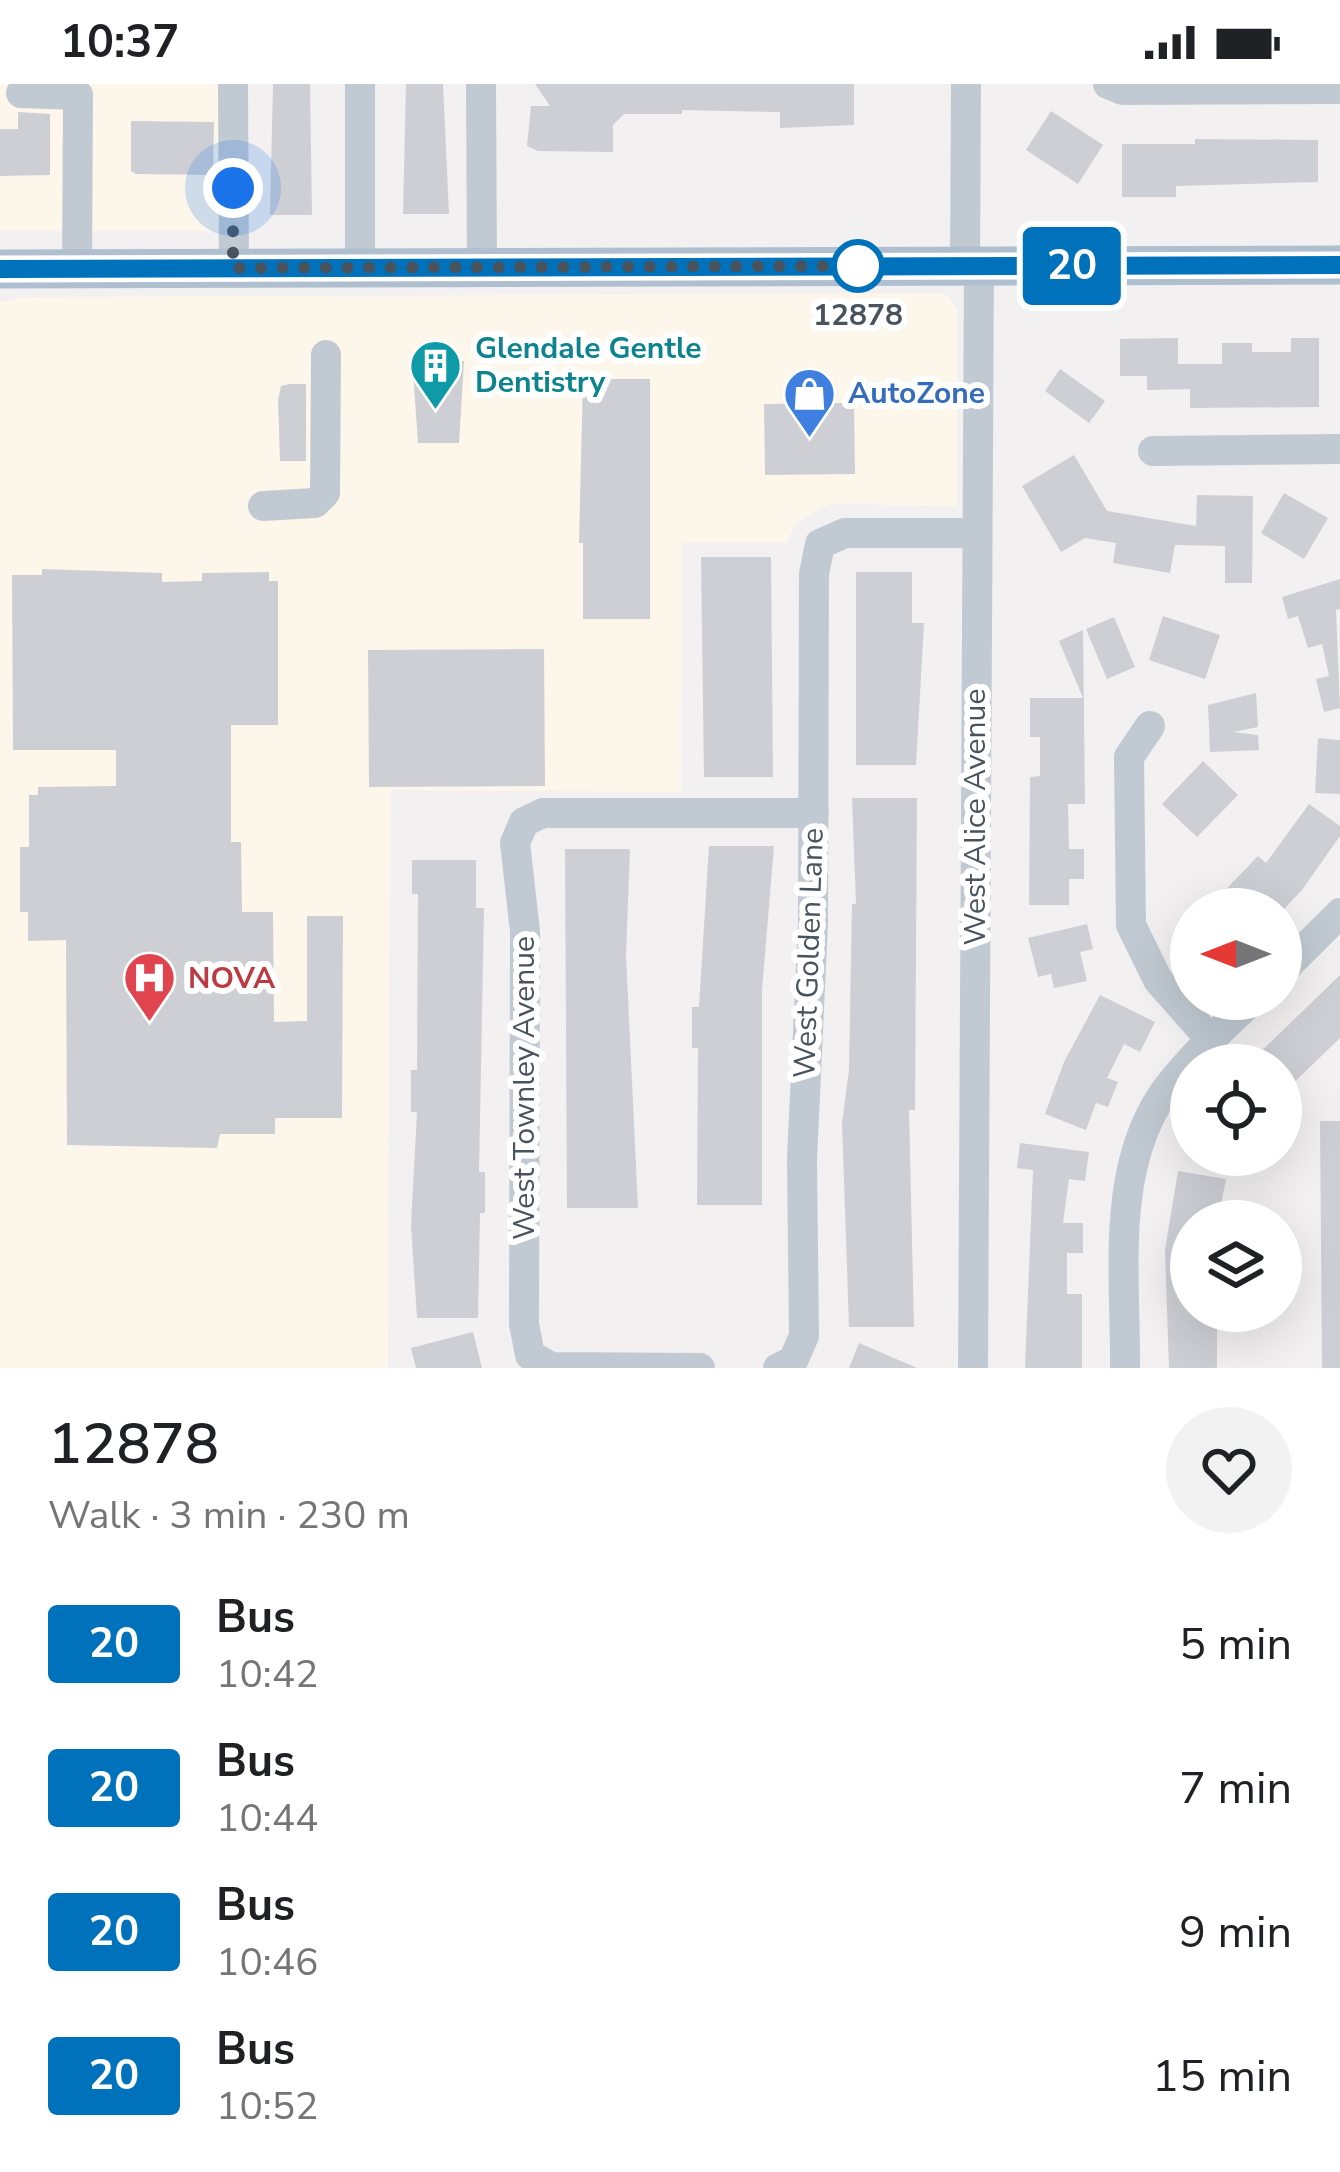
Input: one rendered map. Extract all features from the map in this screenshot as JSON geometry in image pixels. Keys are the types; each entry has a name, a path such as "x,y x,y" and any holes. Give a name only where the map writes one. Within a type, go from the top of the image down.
{"main road":[{"path":"0,269 1340,265"}],"street":[{"path":"233,84 233,268"},
{"path":"360,84 360,268"},
{"path":"481,84 482,267"},
{"name":"West Alice Avenue","path":"966,84 977,533 973,1368"},
{"path":"1108,84 1123,91 1340,88"},
{"path":"21,93 78,94 77,269"},
{"path":"263,506 315,503 325,493 326,356"},
{"path":"1153,451 1340,449"},
{"name":"West Golden Lane","path":"786,1365 804,1336 814,574 820,544 845,533 977,533"},
{"path":"1150,726 1130,757 1131,925 1158,980 1210,1040"},
{"name":"West Townley Avenue","path":"661,1368 551,1367 530,1355 524,1324 525,931 515,843 524,822 543,813 814,814"},
{"path":"1302,950 1340,913"},
{"path":"1126,1368 1126,1208 1133,1163 1163,1094 1231,1020"},
{"path":"661,1368 700,1368"}],"shaded area":[{"path":"0,84 224,84 224,231 0,231"},
{"path":"948,295 957,310 957,506 830,504 797,522 786,543 682,543 681,792 390,790 388,1368 0,1368 0,302 27,297"}],"building":[{"path":"273,84 310,84 312,215 270,215"},
{"path":"406,84 443,84 449,214 403,214"},
{"path":"535,84 854,84 854,125 780,128 780,112 624,114 613,125 613,152 538,151 527,146 531,106 550,106"},
{"path":"1051,111 1103,145 1078,184 1026,150"},
{"path":"18,112 50,114 50,175 0,176 0,129 18,129"},
{"path":"131,121 214,122 213,175 131,171"},
{"path":"1195,139 1318,140 1318,182 1176,186 1176,197 1122,197 1122,144 1195,144"},
{"path":"1178,338 1178,364 1222,364 1222,343 1252,343 1252,352 1291,352 1291,338 1319,338 1319,407 1190,408 1190,389 1147,390 1147,376 1120,376 1120,339"},
{"name":"Glendale Gentle Dentistry","path":"431,361 464,361 459,443 418,443 413,371 431,371"},
{"path":"1060,369 1105,401 1089,423 1045,391"},
{"path":"583,379 650,379 650,619 583,619 583,543 579,543"},
{"path":"306,384 306,461 280,461 278,400 281,386"},
{"name":"AutoZone","path":"854,403 855,474 765,475 764,404"},
{"path":"1074,455 1107,511 1196,526 1197,495 1253,496 1252,583 1225,583 1225,546 1175,545 1170,573 1113,563 1116,543 1085,538 1061,552 1022,486"},
{"path":"1284,493 1328,518 1304,559 1261,533"},
{"path":"701,557 771,557 773,777 704,777"},
{"path":"42,569 162,573 162,582 202,581 202,573 269,572 269,581 278,581 278,725 231,725 231,842 241,842 242,912 273,912 274,1022 307,1021 307,916 343,916 342,1118 275,1118 275,1134 220,1134 217,1148 67,1145 66,940 28,941 28,912 20,912 20,847 29,847 29,795 38,795 38,787 116,786 116,750 13,750 12,575 42,575"},
{"path":"856,572 912,572 912,623 924,623 916,765 856,765"},
{"path":"1340,579 1340,609 1336,610 1340,708 1324,712 1316,679 1329,676 1322,644 1308,648 1298,616 1288,619 1282,597"},
{"path":"1163,616 1220,635 1205,679 1149,660"},
{"path":"1114,617 1135,667 1107,679 1086,629"},
{"path":"1083,630 1085,804 1068,804 1069,849 1084,849 1084,879 1069,879 1069,905 1029,905 1030,777 1040,776 1040,737 1030,737 1030,698 1083,698 1059,641"},
{"path":"544,649 545,786 369,787 368,650"},
{"path":"1256,693 1258,727 1233,732 1258,735 1259,750 1210,752 1208,705"},
{"path":"1318,738 1340,740 1340,794 1315,793"},
{"path":"1203,761 1238,795 1197,837 1162,804"},
{"path":"852,798 917,798 915,1110 909,1110 914,1327 849,1327 842,1123 849,1070 852,904 856,904"},
{"path":"1309,804 1340,826 1340,836 1302,890 1227,888 1258,856 1266,863"},
{"path":"709,846 774,846 762,990 762,1205 697,1205 698,1048 692,1048 692,1007 699,1007"},
{"path":"565,849 630,849 626,955 638,1208 567,1208"},
{"path":"412,860 476,860 476,908 484,908 479,1172 485,1172 485,1213 480,1213 478,1318 417,1318 411,1225 417,1112 411,1112 411,1070 417,1070 418,894 412,894"},
{"path":"1087,924 1093,949 1080,952 1087,981 1054,988 1051,974 1038,977 1028,938"},
{"path":"1340,975 1340,1038 1302,1075 1302,1044 1269,1044 1294,1020 1302,1020 1302,1012"},
{"path":"1100,995 1155,1022 1140,1052 1124,1044 1107,1078 1118,1082 1108,1107 1096,1103 1086,1130 1045,1114 1064,1062"},
{"path":"1320,1121 1340,1121 1340,1368 1322,1368"},
{"path":"1020,1143 1089,1152 1085,1181 1069,1179 1063,1223 1083,1223 1083,1253 1067,1253 1067,1294 1082,1294 1082,1368 1025,1368 1033,1170 1017,1168"},
{"path":"1177,1176 1226,1179 1222,1200 1173,1200"},
{"path":"1170,1220 1170,1332 1217,1332 1217,1368 1169,1368 1165,1250"},
{"path":"473,1332 482,1368 416,1368 411,1348"},
{"path":"859,1343 917,1368 849,1368"}],"bus line":[{"name":"20","path":"0,269 1340,265"}],"place":[{"name":"12878","path":"858,266"},
{"name":"Glendale Gentle Dentistry","path":"436,411"},
{"name":"AutoZone","path":"809,439"},
{"name":"NOVA","path":"149,1024"}],"route":[{"path":"233,188 233,268 863,266 858,266"}]}
